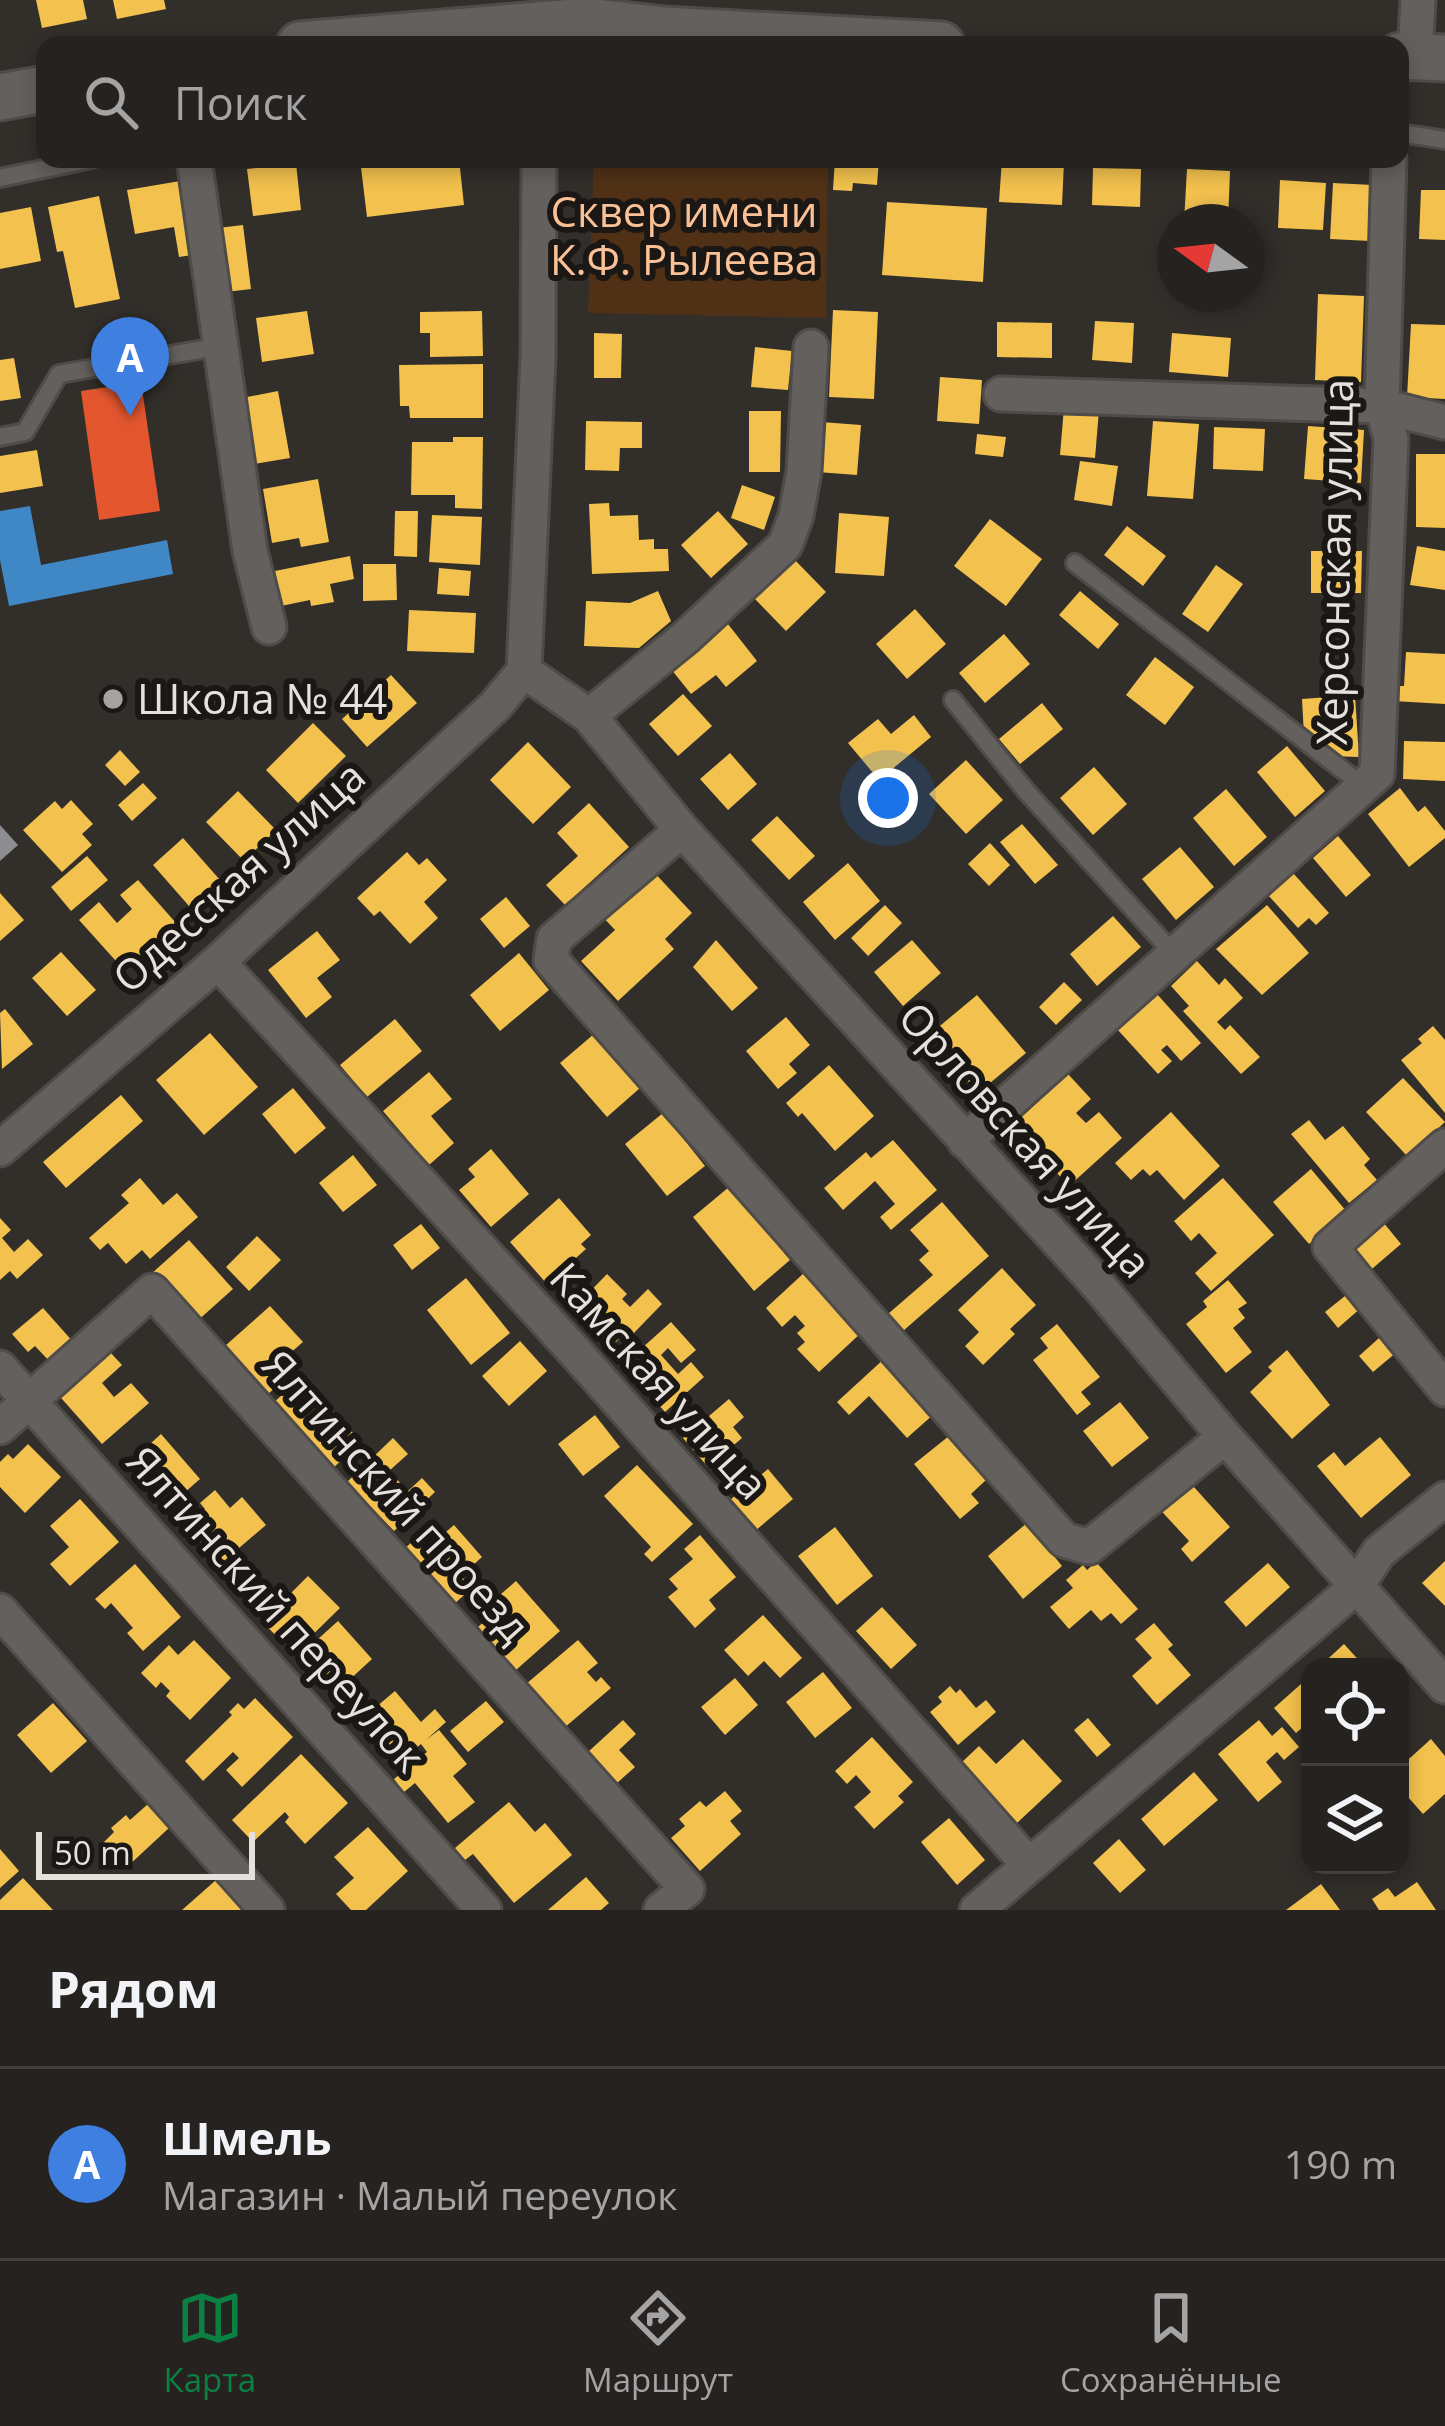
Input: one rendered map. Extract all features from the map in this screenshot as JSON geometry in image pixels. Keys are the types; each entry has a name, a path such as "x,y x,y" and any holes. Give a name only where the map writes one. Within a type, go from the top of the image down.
{"street":[{"path":"1418,0 1420,57"},
{"path":"396,36 586,21 785,36"},
{"path":"0,98 36,91"},
{"path":"195,168 250,551 269,627"},
{"path":"524,671 538,357 539,168"},
{"name":"Херсонская улица","path":"965,1141 1377,774 1391,439 1382,406 1389,168"},
{"path":"589,716 686,637 785,545 804,471 811,347"},
{"path":"1001,394 1382,406 1445,422"},
{"name":"Орловская улица","path":"524,671 589,716 682,830 1092,1278 1355,1588 1445,1686"},
{"name":"Одесская улица","path":"0,1149 218,962 495,706 524,671"},
{"path":"682,830 554,939 551,960 1064,1540 1089,1547 1225,1437"},
{"name":"Камская улица","path":"218,962 576,1354 1028,1864"},
{"path":"1445,1145 1330,1246 1445,1389"},
{"name":"Ялтинский проезд","path":"0,1427 152,1291 687,1889 661,1910"},
{"name":"Ялтинский переулок","path":"0,1368 484,1910"},
{"path":"976,1910 1355,1588 1378,1552 1445,1498"},
{"path":"0,1611 267,1910"}],"lane":[{"path":"1409,135 1445,140"},
{"path":"0,178 48,168"},
{"path":"0,437 25,432 59,374 222,346"},
{"path":"1075,563 1366,788"},
{"path":"953,700 1026,791 1174,954"}],"green space":[{"name":"Сквер имени К.Ф. Рылеева","path":"594,168 828,168 826,318 588,313"}],"building: Жильё":[{"path":"36,0 83,0 87,19 42,28"},
{"path":"113,0 164,0 166,9 117,19"},
{"path":"297,168 301,210 253,216 247,169"},
{"path":"361,168 460,168 464,205 367,217"},
{"path":"834,168 878,168 877,185 853,183 852,191 833,190"},
{"path":"1001,168 1064,168 1062,205 999,202"},
{"path":"1093,168 1141,169 1140,207 1092,205"},
{"path":"1187,169 1230,171 1229,204 1185,204"},
{"path":"186,180 199,254 179,257 174,227 135,234 127,190"},
{"path":"1280,180 1326,183 1323,230 1278,228"},
{"path":"1333,183 1373,185 1370,241 1330,239"},
{"path":"1421,190 1445,190 1445,240 1419,239"},
{"path":"99,196 120,299 75,308 48,207"},
{"path":"887,202 987,208 983,282 882,275"},
{"path":"31,207 41,261 0,269 0,213"},
{"path":"243,225 251,289 226,292 218,228"},
{"path":"1318,294 1364,296 1361,382 1315,380"},
{"path":"833,310 878,312 874,399 829,397"},
{"path":"307,311 314,354 262,362 256,318"},
{"path":"482,311 483,356 430,357 430,333 420,333 420,312"},
{"path":"1095,321 1134,323 1132,363 1092,360"},
{"path":"997,322 1052,323 1052,358 997,357"},
{"path":"1411,324 1445,325 1445,399 1407,397"},
{"path":"594,333 622,334 621,378 594,378"},
{"path":"1172,333 1231,338 1228,377 1169,372"},
{"path":"755,347 792,351 788,390 751,387"},
{"path":"14,358 21,398 0,401 0,360"},
{"path":"483,364 483,418 410,418 409,406 400,406 399,365"},
{"path":"940,377 982,380 979,424 937,421"},
{"path":"278,391 290,458 254,464 242,398"},
{"path":"1064,407 1099,410 1095,458 1060,455"},
{"path":"749,411 781,411 780,472 749,472"},
{"path":"586,421 642,422 642,448 620,448 619,471 585,470"},
{"path":"1153,421 1199,424 1193,499 1147,496"},
{"path":"821,422 861,425 857,475 817,472"},
{"path":"1308,426 1364,430 1361,483 1304,479"},
{"path":"1214,427 1265,429 1263,471 1213,469"},
{"path":"977,434 1006,437 1003,457 975,454"},
{"path":"453,437 483,437 482,509 455,508 455,495 411,495 412,442 453,442"},
{"path":"37,450 43,486 0,493 0,456"},
{"path":"1416,454 1445,454 1445,528 1416,527"},
{"path":"1080,461 1118,466 1112,506 1074,500"},
{"path":"318,479 329,542 301,547 299,538 272,543 263,489"},
{"path":"742,485 775,497 764,530 731,518"},
{"path":"609,503 610,516 638,515 639,540 654,539 654,549 668,549 669,571 592,574 589,504"},
{"path":"395,511 418,511 417,557 394,556"},
{"path":"718,511 748,544 711,578 681,545"},
{"path":"839,513 889,517 884,576 835,573"},
{"path":"432,515 482,517 480,565 429,562"},
{"path":"990,519 1042,559 1006,606 954,566"},
{"path":"1127,526 1166,556 1143,586 1104,555"},
{"path":"1417,546 1445,551 1445,590 1410,585"},
{"path":"1311,551 1362,551 1361,593 1311,593"},
{"path":"350,556 354,579 330,584 334,602 311,606 310,600 281,606 275,571"},
{"path":"792,557 826,592 786,631 752,596"},
{"path":"363,564 396,564 397,600 363,601"},
{"path":"1216,565 1243,584 1208,632 1182,614"},
{"path":"439,568 471,571 469,596 437,594"},
{"path":"658,591 671,621 639,648 584,646 586,601 630,603"},
{"path":"1080,591 1119,624 1098,649 1059,615"},
{"path":"915,609 946,644 907,679 876,644"},
{"path":"409,610 476,613 474,653 407,651"},
{"path":"724,619 757,661 726,687 716,675 691,694 667,664"},
{"path":"1004,634 1030,664 985,703 959,673"},
{"path":"1406,652 1445,654 1445,704 1393,701 1394,686 1404,686"},
{"path":"1155,657 1194,687 1165,725 1126,695"},
{"path":"391,675 417,703 367,747 342,719"},
{"path":"683,694 712,726 678,756 649,724"},
{"path":"1355,695 1359,757 1329,756 1304,736 1302,699"},
{"path":"1042,703 1063,729 1020,764 999,739"},
{"path":"914,715 931,737 879,780 848,743 878,719 891,734"},
{"path":"313,723 346,756 298,803 266,770"},
{"path":"1404,741 1445,742 1445,781 1403,779"},
{"path":"528,742 571,787 533,824 490,780"},
{"path":"1287,746 1325,791 1295,817 1257,772"},
{"path":"120,750 140,772 125,786 105,765"},
{"path":"730,753 757,784 728,810 700,779"},
{"path":"966,760 1003,800 966,834 929,794"},
{"path":"1094,767 1127,804 1093,835 1060,798"},
{"path":"143,783 157,798 132,821 118,805"},
{"path":"1400,788 1418,812 1425,806 1445,831 1445,838 1409,867 1368,814"},
{"path":"1226,789 1267,837 1234,866 1193,818"},
{"path":"238,791 276,830 244,861 206,822"},
{"path":"71,800 93,824 82,834 92,845 62,872 23,830 55,801 62,809"},
{"path":"589,803 629,847 565,905 546,885 578,856 557,833"},
{"path":"777,816 815,856 789,880 751,840"},
{"path":"1022,824 1058,865 1035,884 1000,842"},
{"path":"1338,836 1371,875 1346,897 1313,858"},
{"path":"183,838 220,880 189,906 153,865"},
{"path":"990,843 1010,865 989,886 968,864"},
{"path":"1180,847 1214,887 1176,920 1142,879"},
{"path":"407,852 419,865 427,858 447,880 424,902 438,918 410,944 380,911 374,916 357,898"},
{"path":"87,856 108,880 71,911 51,887"},
{"path":"848,863 880,901 835,940 803,902"},
{"path":"651,869 692,913 665,939 674,949 618,1001 581,961 615,930 601,915"},
{"path":"1293,873 1329,913 1316,925 1309,918 1298,928 1268,895"},
{"path":"138,880 176,923 124,970 79,920 99,902 117,923 132,909 120,895"},
{"path":"0,893 24,920 0,941"},
{"path":"506,897 530,926 504,948 480,919"},
{"path":"885,905 902,923 868,956 851,938"},
{"path":"1267,905 1309,953 1262,995 1216,949"},
{"path":"1113,916 1141,947 1097,986 1070,954"},
{"path":"317,931 340,960 317,978 332,997 306,1018 268,970"},
{"path":"716,940 758,988 732,1011 693,967"},
{"path":"912,940 941,973 903,1006 874,972"},
{"path":"61,952 96,990 67,1016 32,978"},
{"path":"519,953 549,990 500,1031 470,995"},
{"path":"1197,961 1219,985 1225,978 1243,998 1217,1022 1225,1030 1230,1025 1260,1057 1241,1074 1183,1011 1189,1006 1171,986"},
{"path":"1064,982 1082,1000 1056,1025 1039,1007"},
{"path":"1156,993 1201,1043 1181,1061 1167,1045 1161,1050 1172,1061 1158,1074 1117,1029"},
{"path":"977,995 1026,1053 978,1093 929,1035"},
{"path":"5,1009 33,1044 2,1069 0,1013"},
{"path":"786,1017 810,1045 789,1064 797,1073 778,1089 746,1051"},
{"path":"395,1019 422,1051 367,1097 340,1065"},
{"path":"1433,1026 1445,1040 1445,1113 1401,1060 1422,1043 1418,1039"},
{"path":"210,1033 258,1087 204,1135 156,1080"},
{"path":"594,1034 640,1088 607,1117 560,1063"},
{"path":"829,1065 874,1116 835,1151 802,1113 798,1117 786,1103"},
{"path":"429,1072 452,1099 431,1116 454,1143 429,1165 383,1111"},
{"path":"1068,1074 1091,1099 1076,1113 1086,1123 1099,1112 1122,1138 1069,1186 1013,1125"},
{"path":"1403,1078 1445,1122 1408,1157 1366,1112"},
{"path":"293,1088 326,1128 295,1154 262,1114"},
{"path":"121,1095 143,1121 66,1188 43,1162"},
{"path":"1171,1112 1220,1166 1184,1200 1157,1170 1150,1176 1143,1169 1131,1180 1115,1163"},
{"path":"663,1113 705,1166 667,1196 625,1144"},
{"path":"1309,1120 1325,1140 1343,1126 1370,1159 1364,1165 1377,1180 1349,1203 1291,1134"},
{"path":"893,1140 937,1190 891,1230 880,1217 895,1204 875,1181 843,1210 824,1188 866,1152 871,1158"},
{"path":"491,1149 529,1194 491,1227 459,1190 475,1177 468,1169"},
{"path":"353,1155 377,1185 343,1212 319,1183"},
{"path":"1311,1169 1347,1212 1309,1244 1273,1202"},
{"path":"140,1178 163,1205 177,1193 198,1217 150,1259 142,1250 126,1264 108,1243 100,1250 89,1238 129,1203 121,1195"},
{"path":"1223,1178 1274,1235 1211,1291 1195,1273 1217,1253 1199,1233 1191,1241 1174,1221"},
{"path":"729,1187 790,1260 754,1291 693,1217"},
{"path":"559,1198 591,1235 581,1244 586,1249 547,1284 510,1242"},
{"path":"942,1202 989,1256 903,1331 888,1314 933,1275 919,1260 929,1251 910,1230"},
{"path":"0,1218 11,1230 2,1238 14,1252 28,1239 43,1255 17,1279 10,1271 0,1280"},
{"path":"1383,1222 1401,1244 1366,1274 1347,1251"},
{"path":"421,1224 440,1248 412,1270 393,1245"},
{"path":"257,1236 281,1260 249,1291 226,1267"},
{"path":"189,1240 233,1289 195,1323 151,1274"},
{"path":"1002,1268 1036,1305 983,1365 965,1346 979,1332 958,1310"},
{"path":"805,1272 861,1333 819,1372 797,1349 805,1342 797,1333 805,1326 795,1315 782,1327 766,1308"},
{"path":"607,1274 627,1294 622,1299 630,1307 648,1289 662,1304 632,1335 628,1330 610,1348 572,1310"},
{"path":"466,1278 510,1333 471,1365 427,1310"},
{"path":"1228,1280 1247,1303 1238,1309 1245,1318 1233,1328 1252,1352 1226,1373 1186,1324"},
{"path":"1350,1292 1362,1307 1338,1328 1325,1312"},
{"path":"270,1306 303,1342 281,1361 292,1373 268,1394 225,1346"},
{"path":"43,1308 75,1344 52,1364 35,1346 28,1352 12,1334"},
{"path":"671,1322 696,1350 681,1363 668,1348 661,1355 678,1374 691,1362 704,1377 665,1412 623,1365"},
{"path":"1057,1324 1100,1377 1081,1392 1091,1404 1077,1415 1033,1360 1048,1348 1040,1338"},
{"path":"1389,1329 1404,1346 1373,1372 1359,1356"},
{"path":"520,1341 547,1371 509,1406 482,1376"},
{"path":"1287,1350 1330,1405 1292,1439 1250,1392"},
{"path":"96,1352 103,1359 110,1352 122,1365 102,1383 114,1397 131,1383 149,1403 102,1444 54,1390"},
{"path":"885,1358 935,1413 907,1438 869,1396 849,1415 837,1402"},
{"path":"302,1377 361,1442 332,1469 272,1404"},
{"path":"729,1399 744,1417 733,1427 742,1438 708,1467 683,1438"},
{"path":"1120,1402 1149,1438 1112,1467 1083,1431"},
{"path":"595,1415 620,1447 583,1476 558,1444"},
{"path":"161,1434 200,1479 168,1507 129,1463"},
{"path":"949,1436 986,1480 971,1494 979,1503 960,1519 914,1464"},
{"path":"1380,1437 1411,1475 1361,1518 1317,1466 1334,1452 1345,1466"},
{"path":"393,1438 408,1454 389,1471 408,1491 422,1478 435,1492 394,1531 347,1482"},
{"path":"28,1444 61,1477 25,1513 0,1487 0,1462 8,1454 13,1459"},
{"path":"637,1465 693,1524 652,1562 644,1554 651,1547 604,1496"},
{"path":"768,1469 793,1499 755,1531 730,1500"},
{"path":"1184,1476 1230,1527 1192,1562 1181,1549 1189,1541 1154,1503"},
{"path":"215,1490 230,1508 242,1497 266,1525 219,1565 186,1525 205,1509 200,1503"},
{"path":"80,1499 119,1542 70,1586 50,1564 69,1547 50,1526"},
{"path":"1027,1523 1062,1566 1023,1599 988,1556"},
{"path":"454,1525 482,1557 461,1576 472,1588 453,1605 403,1550 423,1532 433,1543"},
{"path":"835,1527 873,1576 837,1605 798,1556"},
{"path":"700,1535 736,1577 709,1600 716,1609 695,1628 668,1597 678,1589 669,1579 693,1559 684,1549"},
{"path":"1445,1561 1445,1606 1422,1583"},
{"path":"1096,1562 1138,1609 1121,1624 1111,1613 1101,1621 1091,1610 1069,1629 1050,1607 1073,1588 1066,1580 1083,1565 1087,1570"},
{"path":"1268,1563 1290,1587 1246,1627 1224,1602"},
{"path":"135,1564 181,1617 143,1651 127,1633 133,1628 111,1603 105,1609 95,1599"},
{"path":"308,1576 340,1608 294,1653 262,1622"},
{"path":"516,1581 560,1631 516,1670 478,1627 507,1601 501,1594"},
{"path":"882,1607 917,1645 891,1669 856,1631"},
{"path":"763,1615 802,1658 780,1678 764,1661 748,1676 724,1650"},
{"path":"338,1621 372,1659 333,1695 298,1657"},
{"path":"1154,1623 1173,1645 1168,1649 1191,1675 1157,1705 1132,1676 1152,1658 1135,1639"},
{"path":"194,1640 231,1678 190,1720 166,1696 170,1691 161,1682 156,1688 141,1673 169,1645 178,1655"},
{"path":"578,1640 598,1663 587,1672 596,1682 601,1677 611,1688 564,1728 526,1684"},
{"path":"1344,1644 1357,1658 1329,1658"},
{"path":"823,1672 852,1708 815,1738 786,1702"},
{"path":"735,1678 758,1705 725,1735 701,1707"},
{"path":"1301,1684 1301,1729 1296,1733 1274,1708"},
{"path":"950,1686 956,1693 960,1689 976,1708 986,1700 996,1712 958,1745 930,1712"},
{"path":"395,1691 421,1722 435,1709 446,1722 426,1740 439,1730 467,1764 453,1776 475,1802 448,1823 415,1783 404,1792 394,1779 427,1752 421,1744 394,1767 357,1723"},
{"path":"255,1698 293,1737 242,1787 226,1770 239,1758 233,1752 203,1781 185,1761 232,1715 229,1712 238,1703 244,1709"},
{"path":"486,1701 504,1722 468,1752 450,1731"},
{"path":"53,1703 87,1741 51,1773 17,1735"},
{"path":"1088,1718 1111,1745 1097,1757 1074,1730"},
{"path":"623,1720 636,1734 619,1750 635,1767 617,1783 588,1752"},
{"path":"1259,1720 1272,1736 1282,1727 1299,1747 1284,1760 1277,1752 1266,1762 1282,1782 1258,1802 1218,1754"},
{"path":"872,1737 913,1782 898,1796 904,1802 874,1829 854,1807 871,1792 856,1775 847,1784 835,1771"},
{"path":"1023,1739 1062,1781 1017,1823 961,1763 979,1746 996,1764"},
{"path":"1431,1739 1445,1756 1445,1794 1423,1814 1409,1798 1409,1759"},
{"path":"301,1754 348,1803 305,1844 285,1822 289,1817 285,1812 253,1842 232,1820"},
{"path":"1194,1772 1218,1800 1164,1846 1141,1819"},
{"path":"725,1791 742,1811 730,1821 741,1834 700,1871 671,1838 685,1826 679,1819 700,1801 706,1807"},
{"path":"509,1802 535,1832 545,1823 572,1855 514,1903 473,1854 465,1860 455,1848"},
{"path":"148,1804 170,1827 127,1867 104,1842 126,1815 130,1820"},
{"path":"949,1818 985,1860 957,1885 921,1842"},
{"path":"368,1827 408,1871 366,1910 351,1910 336,1894 354,1878 334,1857"},
{"path":"1119,1839 1146,1870 1120,1893 1093,1863"},
{"path":"0,1849 19,1871 0,1888"},
{"path":"586,1877 609,1903 601,1910 548,1910"},
{"path":"23,1878 53,1910 0,1910 0,1900"},
{"path":"216,1880 243,1910 182,1910"},
{"path":"1417,1882 1436,1910 1379,1910 1372,1899 1388,1888 1395,1897"},
{"path":"1321,1884 1340,1910 1286,1910"}],"building: Торговля":[{"path":"141,382 160,511 99,520 81,391"}],"building: Школы":[{"path":"30,506 41,565 167,540 173,574 9,606 0,560 0,511"}],"building: Промзона":[{"path":"0,825 18,845 0,861"}],"place":[{"name":"Шмель","path":"130,416"},
{"name":"Школа № 44","path":"113,699"}]}
